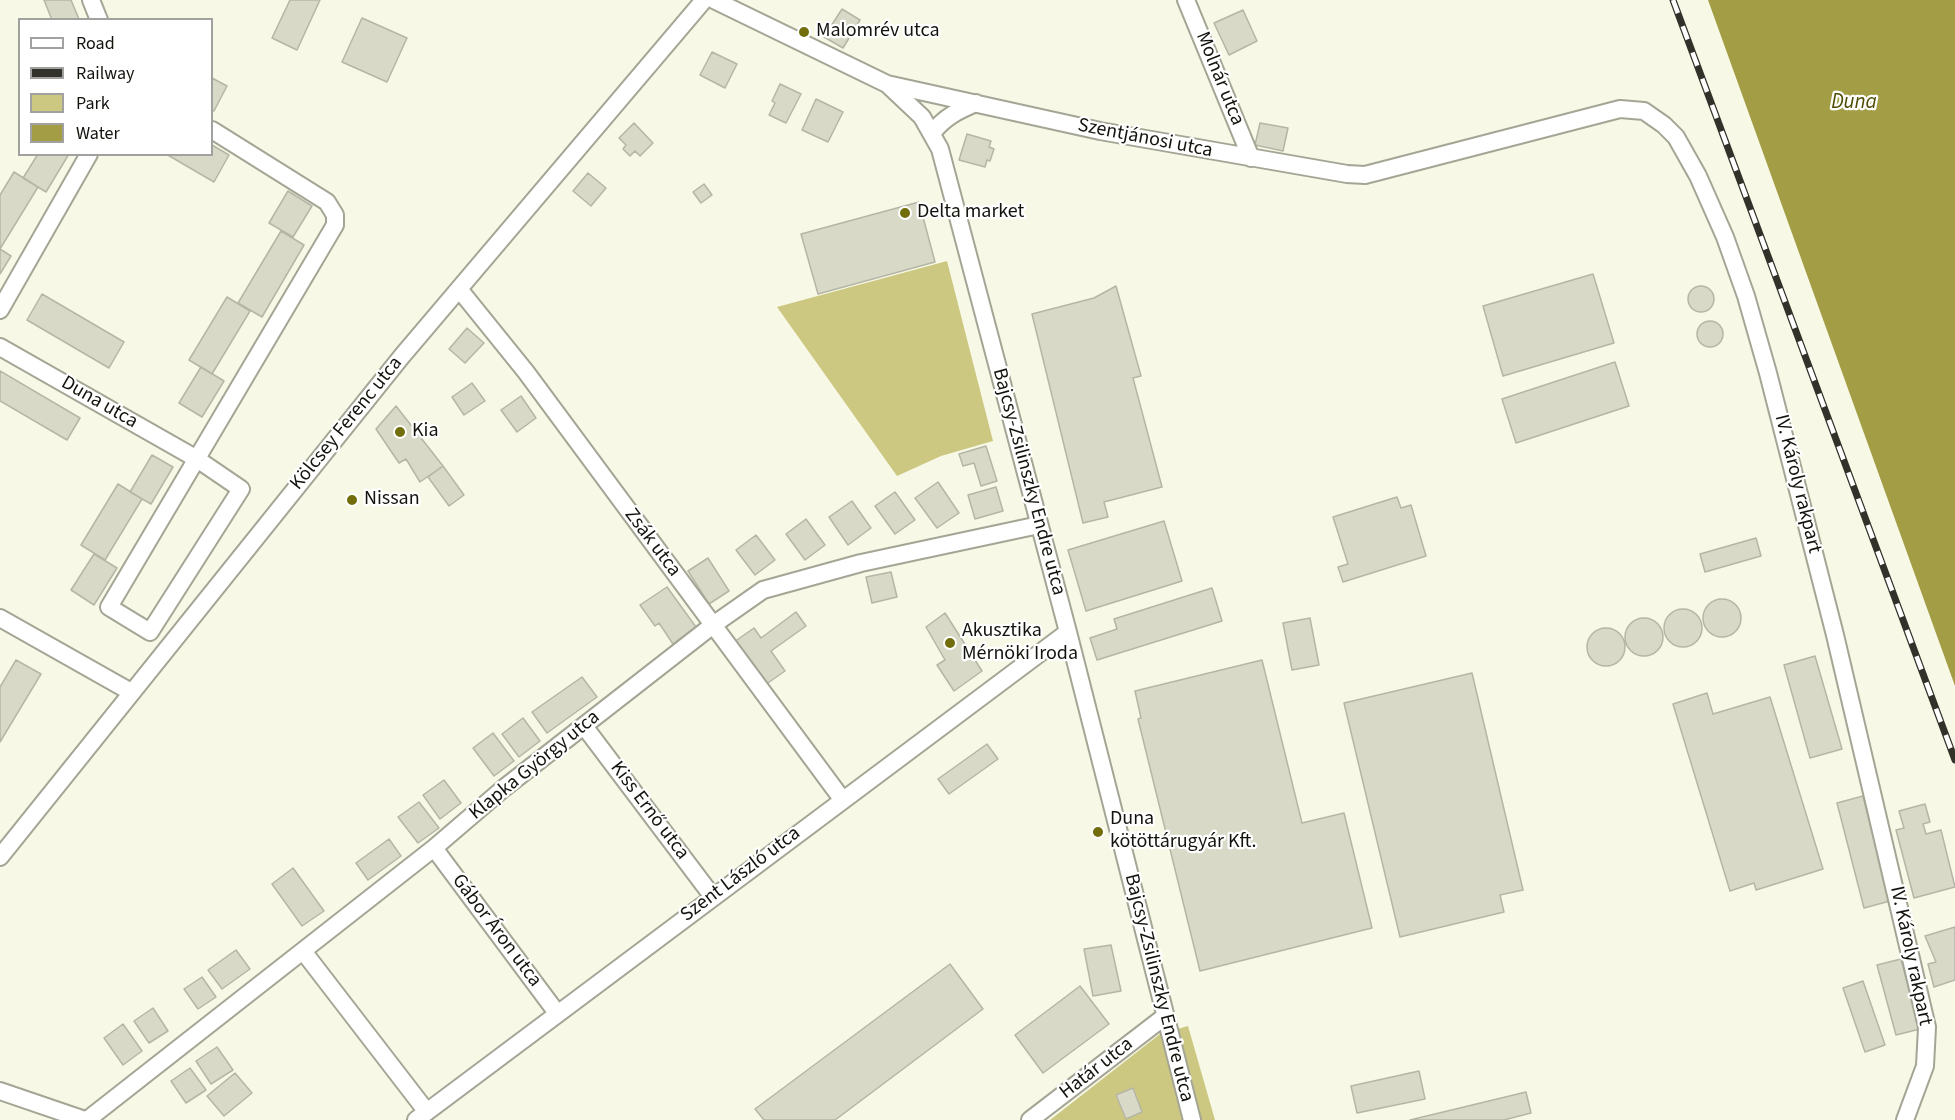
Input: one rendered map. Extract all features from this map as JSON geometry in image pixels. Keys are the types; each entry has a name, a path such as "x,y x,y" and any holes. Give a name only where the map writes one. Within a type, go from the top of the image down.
{"street":[{"path":"91,0 98,18"},
{"name":"Kölcsey Ferenc utca","path":"0,857 263,526 459,289 704,0"},
{"name":"Bajcsy-Zsilinszky Endre utca","path":"714,0 886,84 922,117 932,133 948,171 1192,1120"},
{"name":"Molnár utca","path":"1186,0 1251,158"},
{"name":"Szentjánosi utca","path":"886,84 1100,131 1330,172 1365,175 1405,163"},
{"path":"932,133 948,116 977,103"},
{"name":"IV. Károly rakpart","path":"1405,163 1620,110 1644,111 1676,137 1698,176 1725,237 1746,296 1768,373 1915,964 1927,1027 1927,1050 1925,1066 1905,1120"},
{"path":"197,459 241,489 150,632 108,607 335,225 335,215 327,202 213,131"},
{"path":"0,310 88,156"},
{"name":"Zsák utca","path":"459,289 526,372 842,799"},
{"name":"Duna utca","path":"0,347 197,459"},
{"name":"Klapka György utca","path":"86,1120 434,848 504,788 713,625 763,590 861,563 1038,525"},
{"path":"0,618 131,692"},
{"name":"Szent László utca","path":"421,1116 1068,632"},
{"name":"Kiss Ernő utca","path":"584,726 713,897"},
{"name":"Gábor Áron utca","path":"434,848 557,1013"},
{"path":"303,951 421,1116"},
{"name":"Határ utca","path":"1030,1120 1164,1017"},
{"path":"0,1091 86,1120"}],"green space":[{"path":"947,261 993,441 941,456 897,476 777,307"},
{"path":"1188,1026 1215,1120 1050,1120 1160,1034"}],"water":[{"name":"Duna","path":"1708,0 1955,0 1955,686"}],"building":[{"path":"44,0 71,0 79,18 51,18"},
{"path":"290,0 320,0 297,50 272,38"},
{"path":"842,9 860,20 843,48 824,37"},
{"path":"1243,10 1257,41 1229,55 1214,23"},
{"path":"362,18 407,38 387,82 342,62"},
{"path":"712,52 737,64 725,88 700,75"},
{"path":"213,79 227,86 213,110"},
{"path":"780,84 801,94 786,123 769,115 775,103 772,101"},
{"path":"816,99 843,112 828,142 802,130"},
{"path":"634,123 653,143 640,156 635,151 630,156 623,149 626,145 619,138"},
{"path":"1260,123 1288,128 1283,151 1255,145"},
{"path":"967,134 991,141 989,147 994,149 985,167 959,160"},
{"path":"213,146 229,155 214,182 169,156 213,156"},
{"path":"37,156 68,156 46,192 23,178"},
{"path":"14,172 38,187 0,249 0,195"},
{"path":"588,173 606,188 591,206 573,191"},
{"path":"704,184 712,195 701,203 693,192"},
{"path":"288,191 312,206 293,237 269,223"},
{"path":"919,202 935,262 818,294 801,234"},
{"path":"281,231 304,245 262,317 238,303"},
{"path":"0,249 11,256 0,274"},
{"path":"1593,274 1614,343 1503,376 1483,306"},
{"path":"1116,286 1141,376 1133,378 1162,487 1104,502 1108,517 1083,523 1032,314 1094,298"},
{"path":"1701,286 1710,290 1714,299 1710,308 1701,312 1692,308 1688,299 1692,290"},
{"path":"42,294 124,342 109,368 27,320"},
{"path":"227,297 250,311 212,374 189,360"},
{"path":"1710,321 1719,325 1723,334 1719,343 1710,347 1701,343 1697,334 1701,325"},
{"path":"467,328 484,343 465,363 449,349"},
{"path":"1615,362 1629,406 1516,443 1502,399"},
{"path":"201,367 224,381 202,417 179,403"},
{"path":"0,371 80,418 67,440 0,401"},
{"path":"472,383 485,401 464,415 452,397"},
{"path":"521,396 536,418 517,432 501,410"},
{"path":"396,406 443,466 420,482 406,459 399,463 376,429"},
{"path":"986,446 997,481 981,486 974,463 963,466 959,454"},
{"path":"152,455 173,467 151,504 130,492"},
{"path":"443,466 464,495 449,506 428,477"},
{"path":"938,482 959,513 937,528 915,498"},
{"path":"118,484 142,499 105,560 81,545"},
{"path":"996,487 1003,511 975,519 968,495"},
{"path":"895,492 915,520 895,534 875,506"},
{"path":"1397,497 1401,508 1411,505 1426,556 1343,582 1338,567 1348,564 1333,517"},
{"path":"852,501 871,528 848,545 829,517"},
{"path":"806,519 825,545 805,560 786,534"},
{"path":"1164,521 1182,581 1086,611 1068,550"},
{"path":"756,535 775,560 755,575 736,550"},
{"path":"1756,538 1761,556 1705,572 1700,554"},
{"path":"94,554 117,568 94,605 71,590"},
{"path":"708,558 729,591 709,604 688,571"},
{"path":"891,572 897,597 872,603 866,577"},
{"path":"667,587 696,627 673,644 659,623 655,626 640,605"},
{"path":"1212,588 1222,621 1097,660 1090,638 1117,629 1114,619"},
{"path":"1722,599 1736,604 1741,618 1736,632 1722,637 1708,632 1703,618 1708,604"},
{"path":"1683,609 1697,614 1702,628 1697,642 1683,647 1669,642 1664,628 1669,614"},
{"path":"796,612 806,626 771,651 785,671 765,685 734,642 754,628 761,638"},
{"name":"Akusztika Mérnöki Iroda","path":"945,613 982,671 954,691 937,665 945,660 926,627"},
{"path":"1310,618 1319,665 1292,670 1283,623"},
{"path":"1644,618 1658,623 1663,637 1658,651 1644,656 1630,651 1625,637 1630,623"},
{"path":"1606,628 1620,633 1625,647 1620,661 1606,666 1592,661 1587,647 1592,633"},
{"path":"1815,656 1842,749 1810,758 1784,665"},
{"path":"16,660 41,674 0,742 0,687"},
{"path":"1262,660 1302,823 1344,813 1372,928 1200,971 1138,719 1141,718 1135,691"},
{"path":"1472,673 1523,890 1500,895 1504,912 1400,937 1344,703"},
{"path":"582,677 597,697 547,733 532,712"},
{"path":"1707,693 1713,714 1770,697 1823,869 1756,890 1754,883 1730,891 1673,704"},
{"path":"523,718 540,741 519,757 502,734"},
{"path":"493,733 514,761 494,776 473,748"},
{"path":"987,744 998,759 949,794 938,779"},
{"path":"444,780 461,803 440,819 423,795"},
{"path":"1863,796 1890,901 1864,908 1837,803"},
{"path":"419,802 439,828 418,843 398,817"},
{"path":"1925,804 1930,822 1923,824 1926,834 1941,830 1955,887 1914,898 1896,830 1904,828 1899,811"},
{"path":"389,839 401,856 368,880 356,863"},
{"path":"293,868 324,911 302,926 272,884"},
{"path":"1955,927 1955,980 1934,987 1928,964 1936,962 1925,936"},
{"path":"1111,945 1121,991 1093,996 1084,949"},
{"path":"236,950 250,969 222,989 208,970"},
{"path":"1901,959 1920,1029 1896,1035 1877,965"},
{"path":"950,964 983,1009 835,1120 764,1120 755,1109"},
{"path":"202,977 216,997 198,1009 184,989"},
{"path":"1863,981 1885,1045 1865,1052 1843,988"},
{"path":"1080,986 1109,1024 1043,1073 1015,1035"},
{"path":"153,1008 168,1031 149,1043 134,1021"},
{"path":"123,1024 142,1051 123,1065 104,1038"},
{"path":"217,1047 233,1070 211,1084 196,1061"},
{"path":"190,1068 206,1090 186,1103 171,1081"},
{"path":"1419,1071 1425,1099 1357,1113 1351,1086"},
{"path":"235,1073 252,1093 224,1116 207,1096"},
{"path":"1133,1088 1142,1112 1126,1119 1116,1095"},
{"path":"1526,1092 1531,1113 1504,1120 1410,1120"}],"railway":[{"path":"1673,0 1955,760"}],"place":[{"name":"Malomrév utca","path":"804,32"},
{"name":"Delta market","path":"905,213"},
{"name":"Kia","path":"400,432"},
{"name":"Nissan","path":"352,500"},
{"name":"Akusztika Mérnöki Iroda","path":"950,643"},
{"name":"Duna kötöttárugyár Kft.","path":"1098,832"}]}
